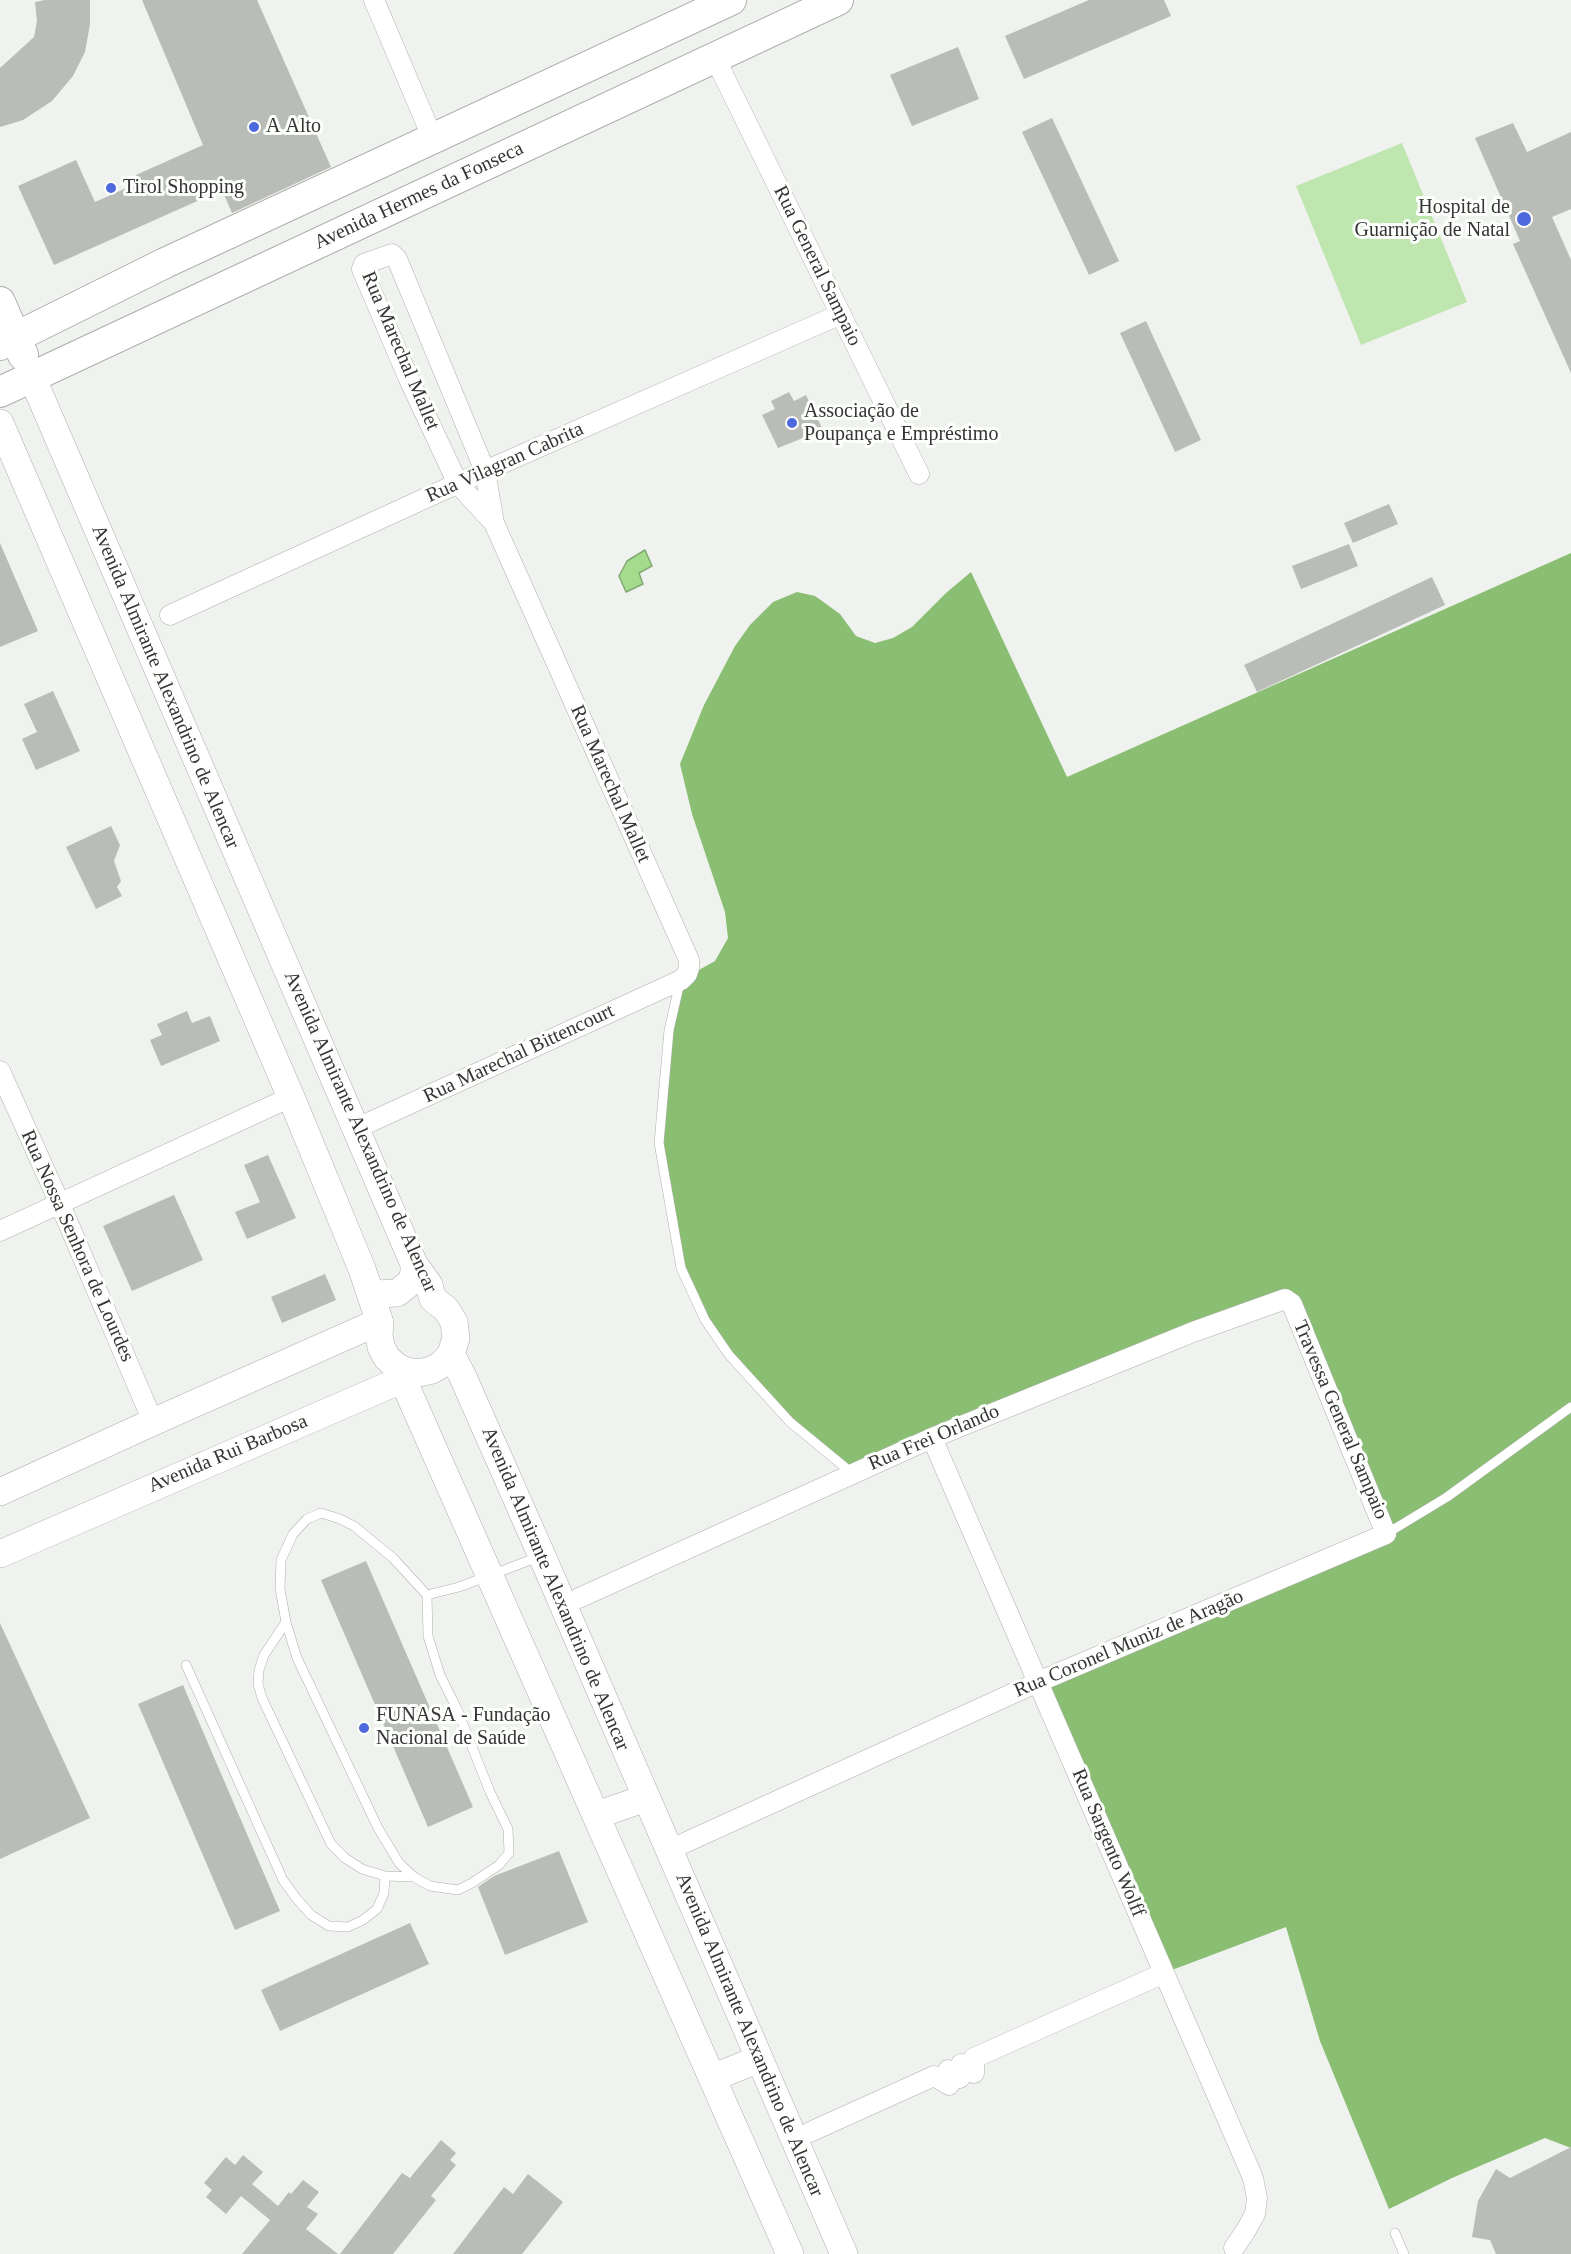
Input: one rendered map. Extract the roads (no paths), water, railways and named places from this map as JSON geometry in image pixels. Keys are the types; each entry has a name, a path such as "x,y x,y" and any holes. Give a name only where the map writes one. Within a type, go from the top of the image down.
{"main road":[{"path":"8,342 165,263 731,0"},
{"name":"Avenida Hermes da Fonseca","path":"0,392 838,0"},
{"name":"Avenida Almirante Alexandrino de Alencar","path":"0,302 8,342 32,377 414,1264 429,1286 433,1299 446,1309 454,1322 456,1338 451,1354 542,1556 844,2254"},
{"path":"0,423 291,1097 366,1279 380,1323 379,1335 384,1352 396,1366 406,1371 419,1373 432,1370 442,1364 451,1354"},
{"path":"366,1279 378,1294 396,1293 411,1282 414,1264"},
{"path":"342,1338 360,1317 366,1279"},
{"path":"0,1492 380,1323 385,1314 401,1299 411,1296 433,1299"},
{"path":"406,1371 407,1389 790,2254"},
{"name":"Avenida Rui Barbosa","path":"0,1554 394,1383 406,1371"},
{"path":"597,1815 646,1798"},
{"path":"712,2078 759,2059"}],"street":[{"path":"374,0 433,139"},
{"name":"Rua General Sampaio","path":"715,57 919,474"},
{"name":"Rua Marechal Mallet","path":"494,523 458,484 408,377 362,269 364,264 392,254 397,258 485,471 494,523 689,960 687,974 681,980"},
{"name":"Rua Vilagran Cabrita","path":"170,615 485,471 841,314"},
{"name":"Rua Marechal Bittencourt","path":"357,1128 681,980"},
{"name":"Rua Nossa Senhora de Lourdes","path":"0,1071 60,1204 153,1422"},
{"path":"0,1231 291,1097"},
{"name":"Rua Frei Orlando","path":"579,1598 932,1438 1279,1299 1289,1300 1293,1307"},
{"name":"Travessa General Sampaio","path":"1293,1307 1386,1533"},
{"name":"Rua Sargento Wolff","path":"932,1438 1253,2178 1257,2198 1255,2214 1230,2252"},
{"name":"Rua Coronel Muniz de Aragão","path":"669,1850 1038,1682 1386,1533"},
{"path":"810,2132 934,2076 949,2085 948,2070 960,2078 961,2064 974,2073 974,2058 1164,1973"}],"lane":[{"path":"681,980 669,1030 659,1143 681,1268 705,1320 729,1355 790,1422 852,1473"},
{"name":"Rua Coronel Muniz de Aragão","path":"1386,1533 1447,1497 1571,1407"},
{"path":"321,1513 354,1526 393,1558 427,1596 428,1636 440,1675 457,1709 490,1792 508,1828 509,1852 499,1865 458,1890 430,1886 414,1876 399,1863 378,1828 297,1658 279,1589 281,1560 293,1534 307,1519 321,1513"},
{"path":"427,1596 459,1587 542,1556"},
{"path":"286,1622 264,1655 259,1670 258,1684 262,1698 331,1844 345,1858 363,1869 385,1876 414,1876"},
{"path":"186,1665 284,1880 296,1898 312,1915 329,1926 348,1927 363,1920 377,1909 384,1893 385,1876"},
{"path":"1395,2233 1404,2254"}],"place":[{"name":"A Alto","path":"254,127"},
{"name":"Tirol Shopping","path":"111,188"},
{"name":"Hospital de Guarnição de Natal","path":"1524,219"},
{"name":"Associação de Poupança e Empréstimo","path":"792,423"},
{"name":"FUNASA - Fundação Nacional de Saúde","path":"364,1728"}]}
